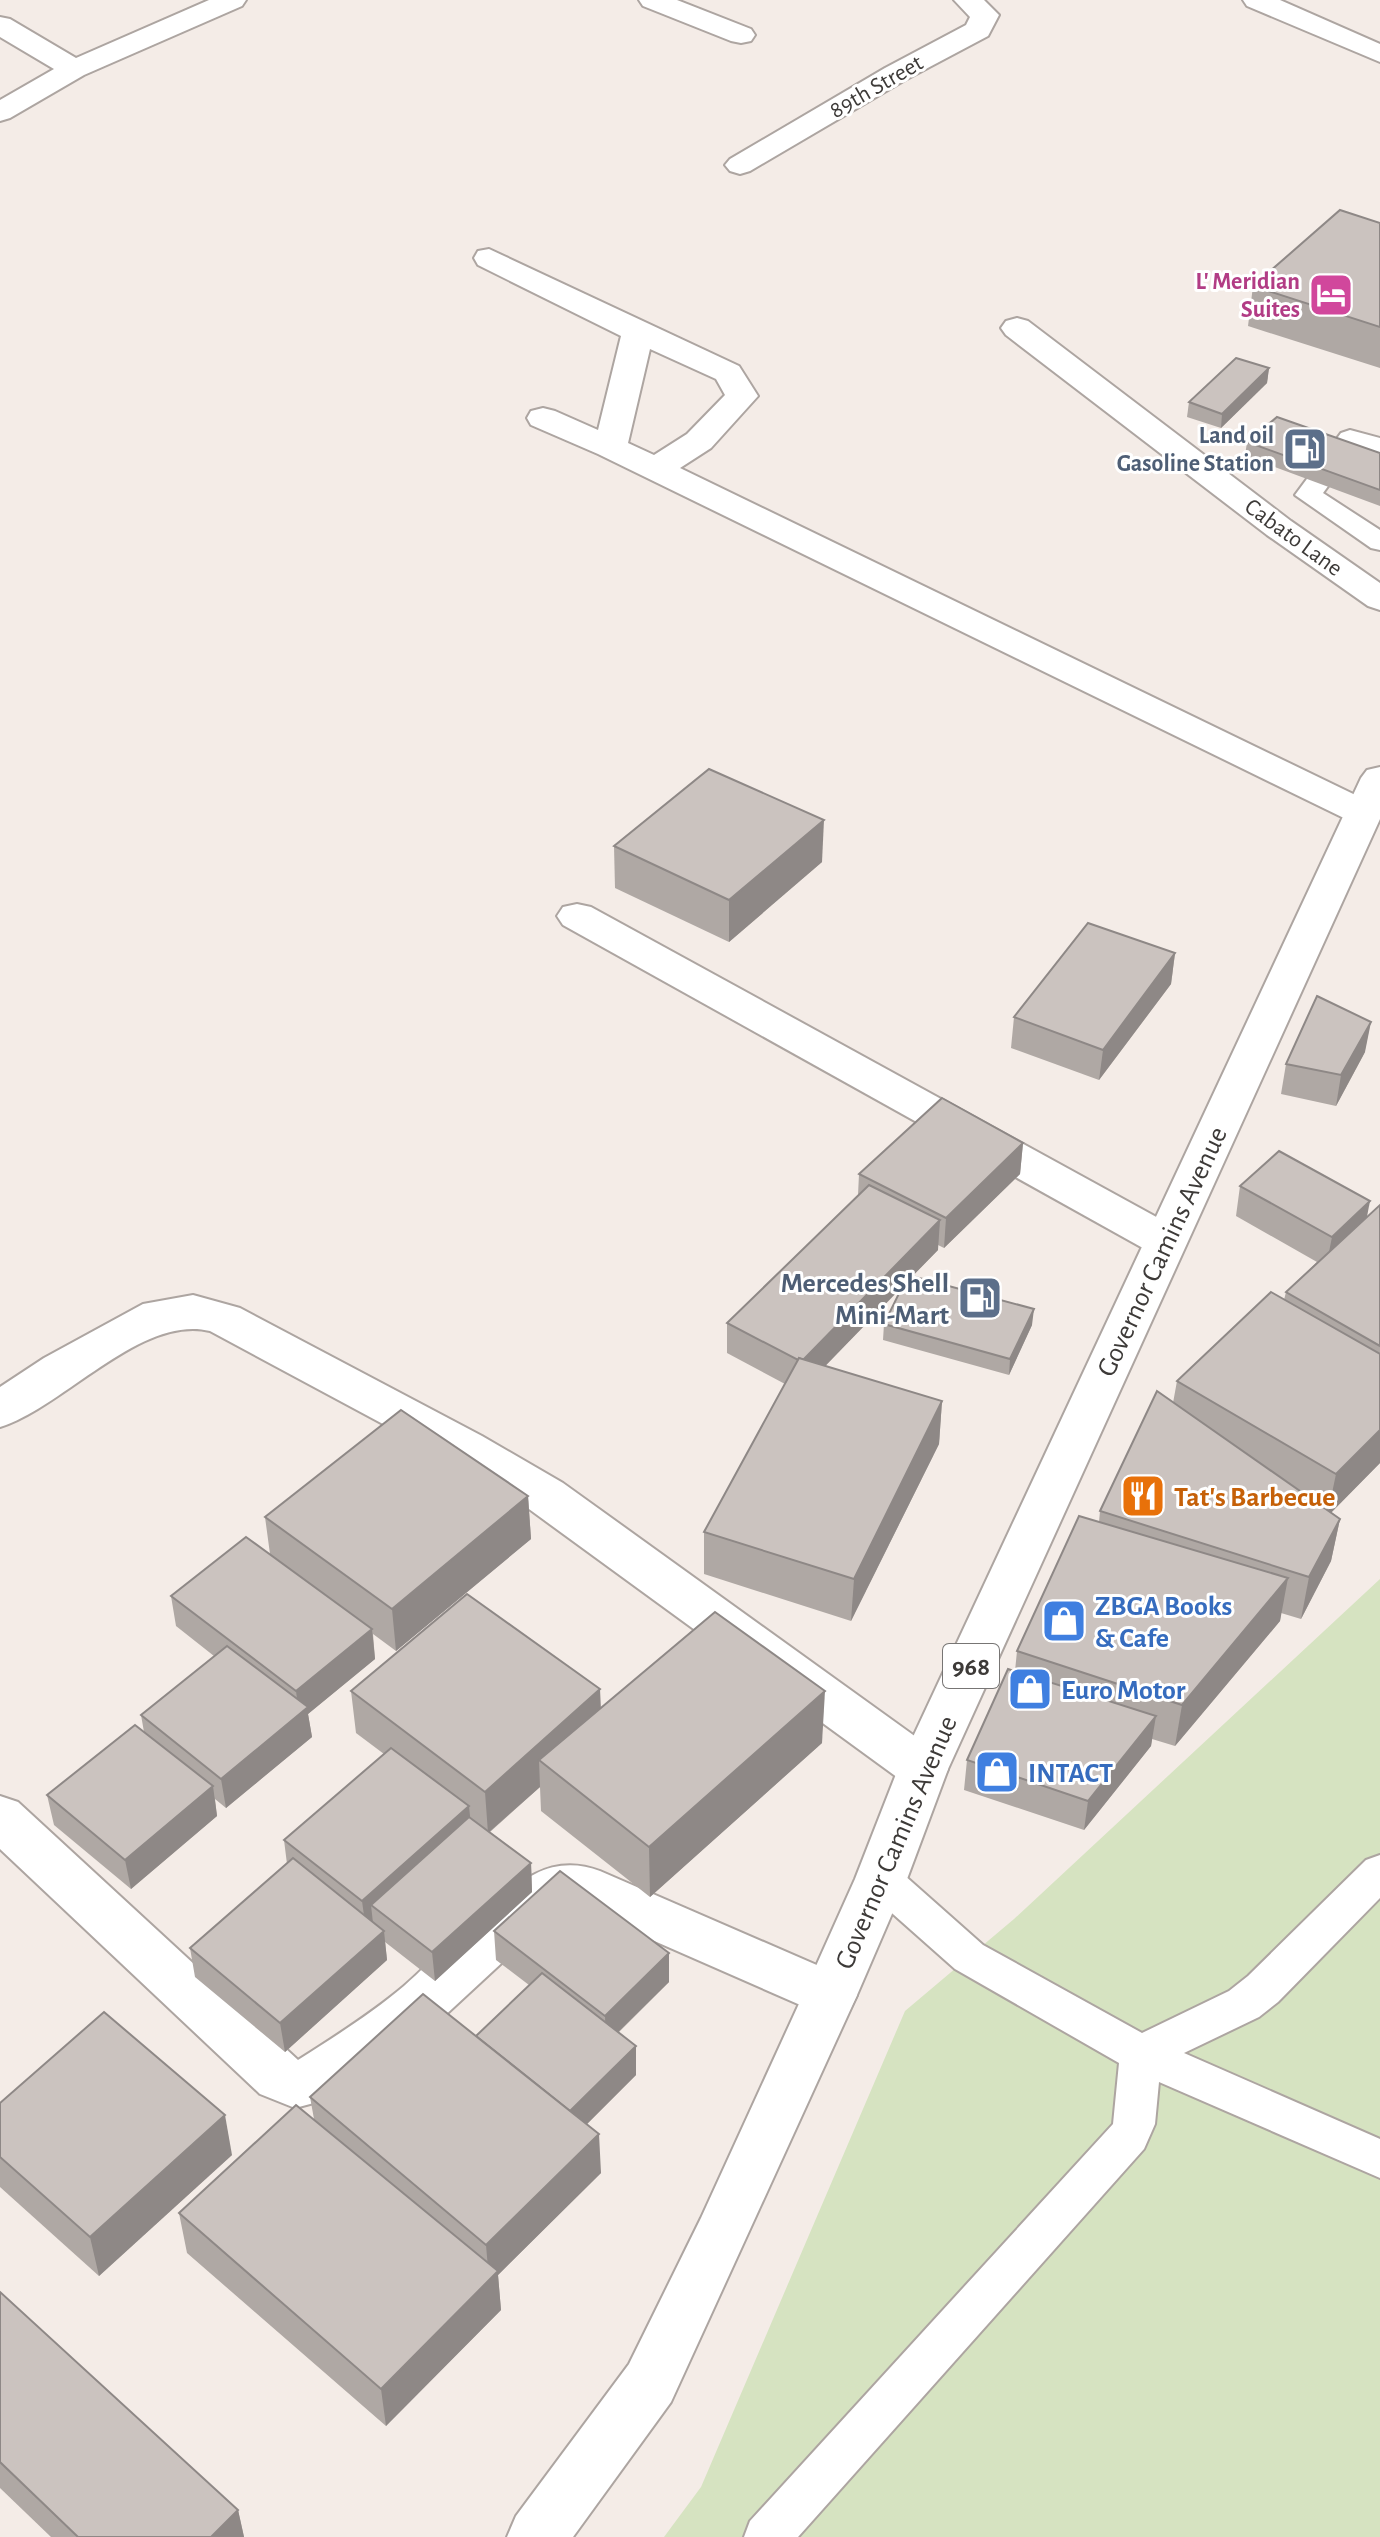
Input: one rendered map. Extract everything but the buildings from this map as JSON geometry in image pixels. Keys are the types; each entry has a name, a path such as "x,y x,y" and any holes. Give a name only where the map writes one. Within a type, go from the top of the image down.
{"street":[{"path":"0,112 74,69 232,0"},
{"path":"653,0 741,35"},
{"name":"89th Street","path":"740,165 895,74 978,30 985,15 968,0"},
{"path":"1257,0 1380,54"},
{"path":"0,25 74,69"},
{"path":"489,258 728,373 742,396 699,441 655,469"},
{"name":"Cabato Lane","path":"1017,328 1279,528 1380,599"},
{"path":"610,447 638,332"},
{"path":"543,418 1375,788"},
{"name":"Governor Camins Avenue","path":"537,2537 650,2383 721,2236 881,1879 923,1769 1375,788"},
{"path":"577,916 1165,1241"},
{"path":"0,1410 60,1370 159,1315 193,1311 224,1319 466,1448 546,1496 923,1769"},
{"path":"0,1817 279,2077 295,2084 310,2082 421,2004 530,1904 553,1889 582,1886 830,1995"}],"lane":[{"path":"1380,446 1350,438 1308,495 1380,542"},
{"path":"1141,2054 1244,2004 1263,1989 1380,1872"},
{"path":"881,1879 969,1957 1141,2054 1380,2159"},
{"path":"767,2537 1129,2136 1134,2124 1141,2054"}],"green space":[{"path":"1380,1579 1380,2537 664,2537 701,2487 905,2011 1014,1919"}],"place":[{"name":"L' Meridian Suites","path":"1331,295"},
{"name":"Land oil Gasoline Station","path":"1305,449"},
{"name":"Mercedes Shell Mini-Mart","path":"980,1298"},
{"name":"Tat's Barbecue","path":"1143,1496"},
{"name":"ZBGA Books & Cafe","path":"1064,1621"},
{"name":"Euro Motor","path":"1030,1689"},
{"name":"INTACT","path":"997,1772"}]}
